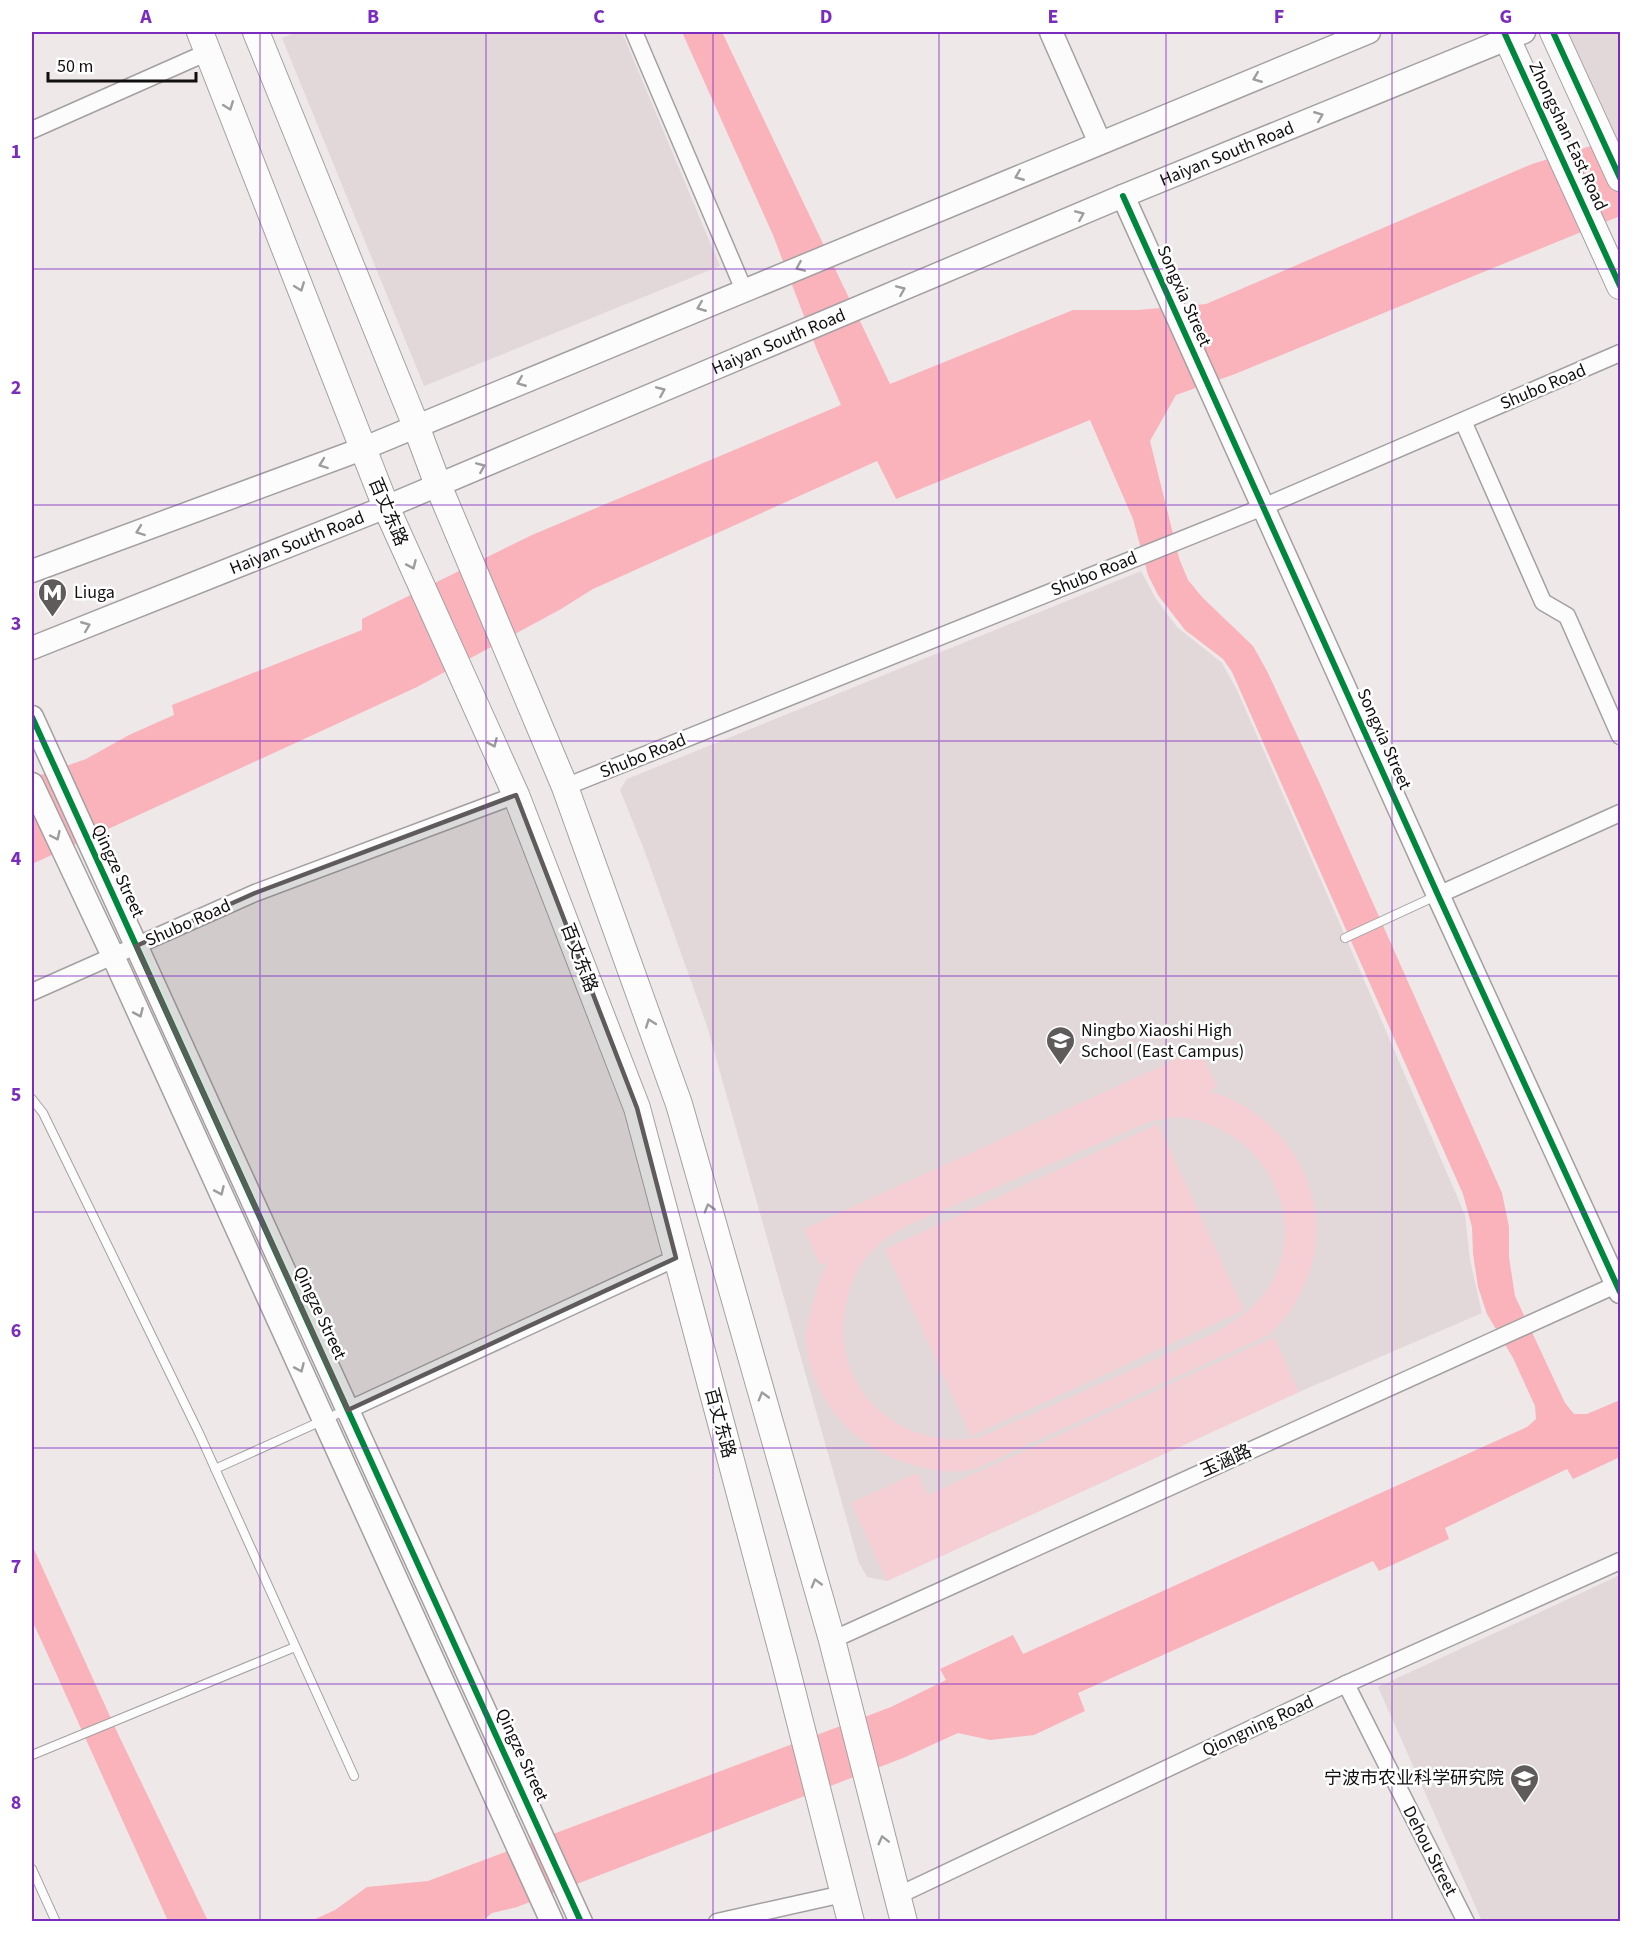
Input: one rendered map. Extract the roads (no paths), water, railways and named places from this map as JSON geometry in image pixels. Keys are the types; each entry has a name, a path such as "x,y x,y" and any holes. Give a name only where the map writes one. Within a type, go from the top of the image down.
{"main road":[{"name":"Zhongshan East Road","path":"1553,32 1620,178"},
{"path":"262,33 438,485 565,787 679,1104 832,1640 904,1922"},
{"name":"Zhongshan East Road","path":"1512,34 1620,286"},
{"name":"百丈东路","path":"204,42 362,449 516,795 637,1108 785,1663 851,1922"}],"street":[{"path":"634,32 744,290"},
{"path":"1051,32 1100,143"},
{"path":"32,571 362,449 1369,32"},
{"name":"Haiyan South Road","path":"32,648 386,507 1512,34"},
{"path":"32,130 204,42"},
{"name":"Songxia Street","path":"1123,196 1438,895 1619,1286"},
{"name":"Shubo Road","path":"565,787 1263,507 1620,353"},
{"path":"1463,421 1543,603 1567,616 1620,736"},
{"name":"Qingze Street","path":"32,717 581,1922"},
{"path":"32,784 113,956 552,1922"},
{"name":"Shubo Road","path":"32,992 255,893 516,795"},
{"path":"1438,895 1620,813"},
{"path":"348,1410 676,1258"},
{"name":"玉涵路","path":"832,1640 1619,1286"},
{"name":"Qiongning Road","path":"897,1896 1346,1684 1620,1560"},
{"name":"Dehou Street","path":"1346,1684 1466,1922"},
{"path":"717,1922 843,1894"}],"lane":[{"path":"1345,938 1438,895"},
{"path":"32,1099 43,1113 215,1468 354,1776"},
{"path":"215,1468 348,1410"},
{"path":"32,1755 295,1647"},
{"path":"32,1869 56,1922"}],"place":[{"name":"Liuga","path":"53,618"},
{"name":"Ningbo Xiaoshi High School (East Campus)","path":"1060,1066"},
{"name":"宁波市农业科学研究院","path":"1525,1804"}]}
